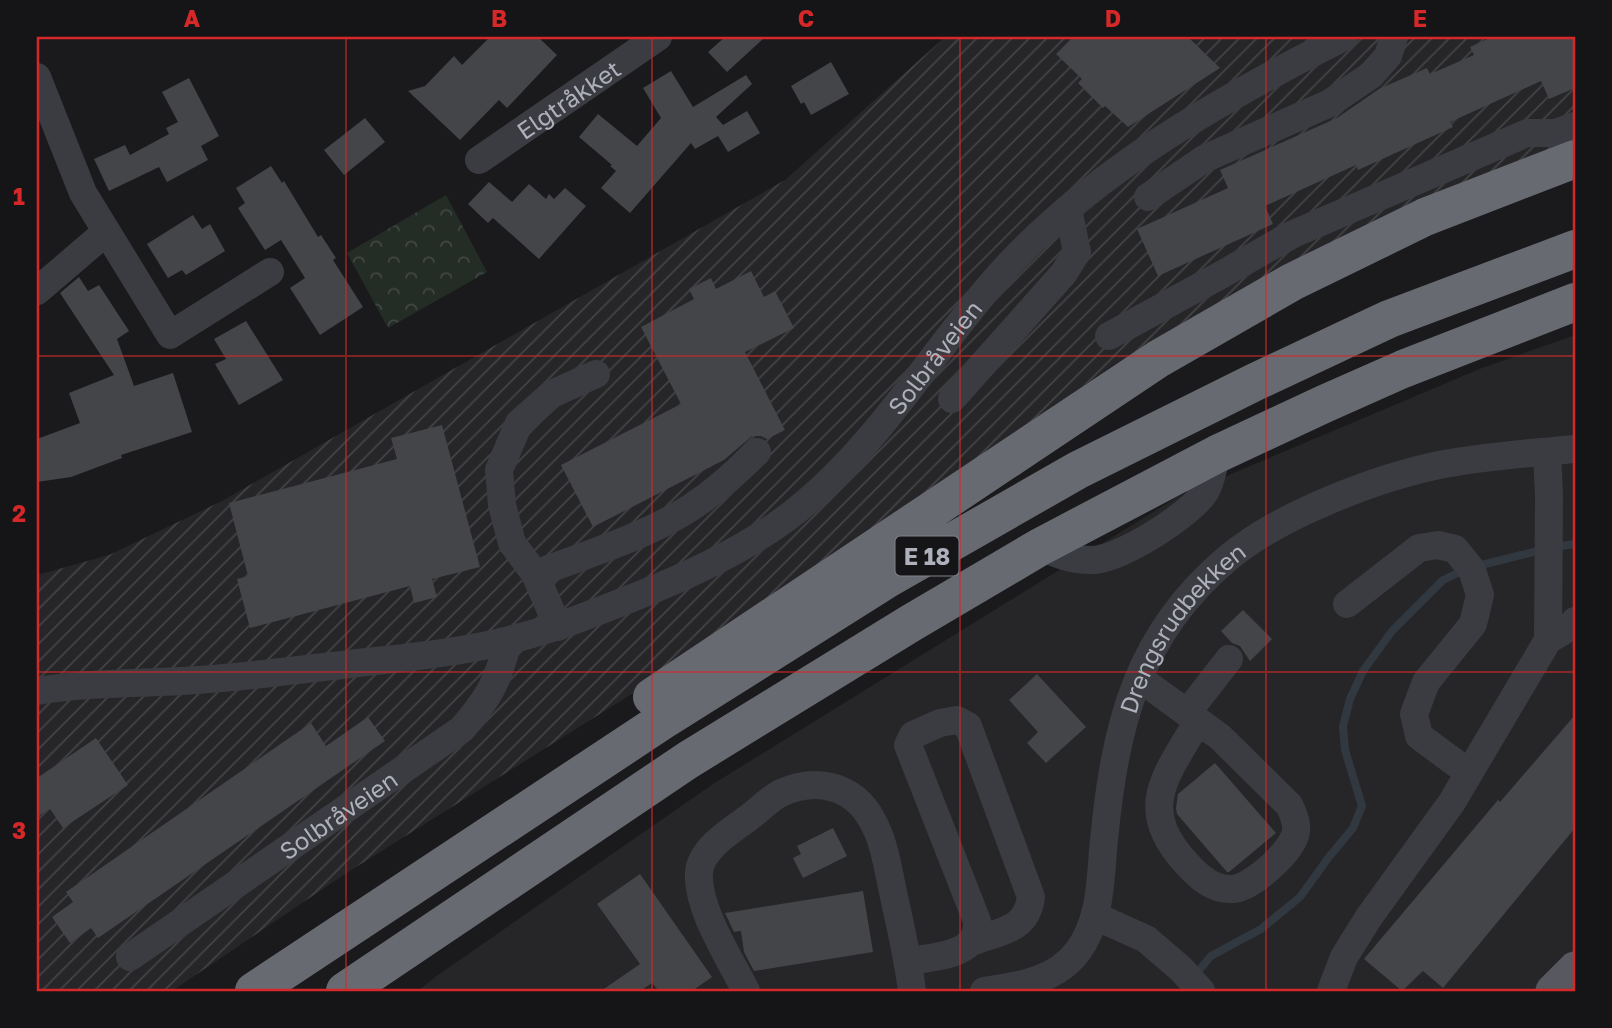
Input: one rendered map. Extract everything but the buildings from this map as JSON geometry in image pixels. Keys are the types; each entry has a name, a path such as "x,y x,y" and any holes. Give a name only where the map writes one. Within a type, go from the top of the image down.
{"highway":[{"name":"E 18","path":"323,944 391,871 1158,359 1292,282 1425,217 1575,159"},
{"name":"E 18","path":"254,991 662,721 889,578 1078,470 1389,319 1575,250"},
{"name":"E 18","path":"345,991 688,760 1040,547 1216,454 1403,369 1575,302"},
{"name":"E 18","path":"387,991 444,925"}],"main road":[{"path":"1553,991 1575,969"}],"street":[{"name":"Elgtråkket","path":"479,160 658,37"},
{"name":"Solbråveien","path":"37,691 62,687 198,680 434,654 558,627 681,579 786,519 822,489 866,443 991,285 1034,239 1068,209 1189,121 1263,78 1344,37"},
{"path":"1148,197 1205,159 1330,103 1371,75 1388,56 1395,37"},
{"path":"37,77 83,193 170,335 270,272"},
{"path":"1109,336 1291,234 1528,133 1556,133 1575,126"},
{"path":"952,399 1064,273 1077,252 1068,209"},
{"path":"37,292 106,232"},
{"path":"558,627 535,574 512,543 502,505 499,470 519,423 552,394 596,374"},
{"name":"Drengsrudbekken","path":"984,991 1040,986 1077,953 1087,936 1095,916 1100,891 1110,776 1124,716 1154,646 1174,615 1198,586 1228,557 1260,536 1336,498 1390,478 1494,456 1575,449"},
{"path":"535,574 639,534 689,509 729,481 757,452"},
{"path":"1547,452 1548,640"},
{"path":"1347,604 1419,548 1438,545 1455,549 1472,570 1480,595 1473,624 1426,682 1414,714 1419,736 1469,773"},
{"path":"1331,991 1344,957 1369,917 1452,802 1548,640 1575,621"},
{"name":"Solbråveien","path":"130,957 461,729 486,700 501,670 508,640"},
{"path":"1139,678 1192,717 1220,737 1289,805 1295,817 1296,830 1288,849 1252,881 1235,890 1223,889 1198,876 1172,848 1158,812 1158,798 1165,777 1192,717 1229,659"},
{"path":"908,961 955,953 974,941 1021,923 1029,912 1031,897 968,726 957,720 940,723 913,735 908,745 977,921 978,930 974,941"},
{"path":"746,991 709,918 700,891 699,871 706,854 781,793 815,783 842,789 862,804 874,821 908,961 912,991"},
{"path":"1095,916 1146,939 1181,969 1201,991"}],"shaded area":[{"path":"945,37 1575,37 1575,140 1410,203 1118,362 662,675 345,874 172,991 37,991 37,575 109,555 222,501 785,180"},
{"path":"1575,335 1575,991 418,991 713,784 1179,496 1482,368"}],"green space":[{"path":"446,195 487,272 388,328 347,253"}],"waterway":[{"name":"Drengsrudbekken","path":"1555,547 1575,544"},
{"name":"Drengsrudbekken","path":"1477,566 1542,550"},
{"name":"Drengsrudbekken","path":"1195,975 1211,956 1261,929 1300,897 1353,828 1362,806 1345,750 1343,726 1350,699 1363,671 1392,631 1443,580 1464,570"}]}
